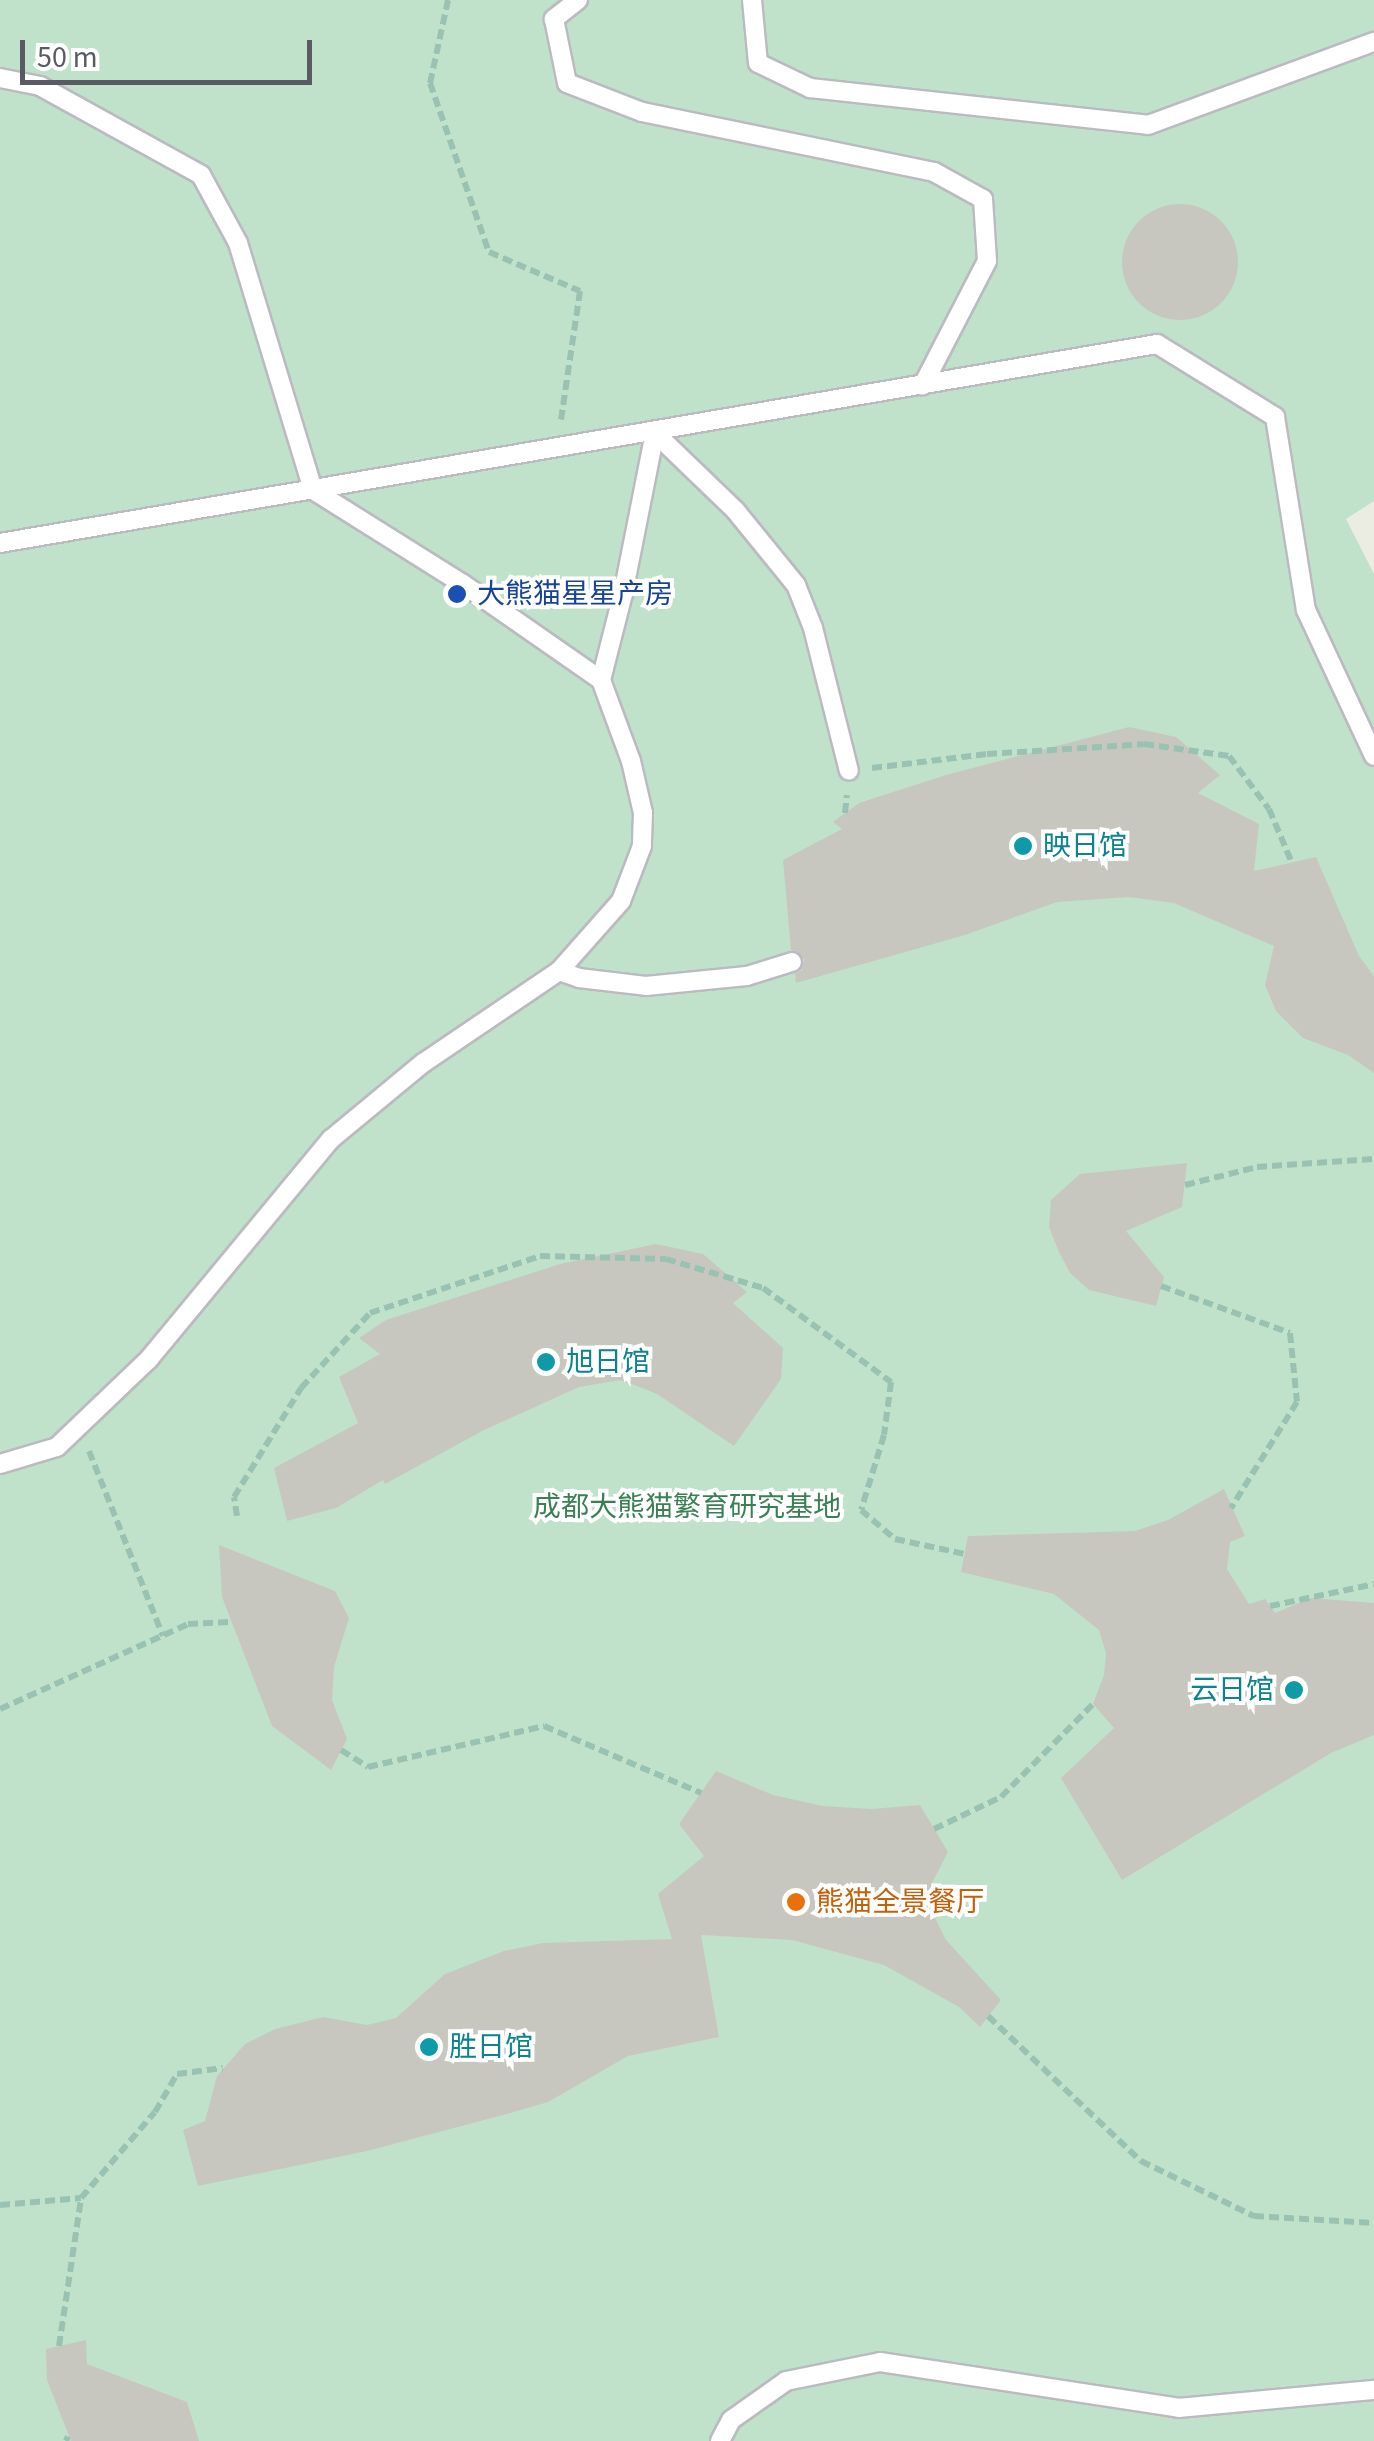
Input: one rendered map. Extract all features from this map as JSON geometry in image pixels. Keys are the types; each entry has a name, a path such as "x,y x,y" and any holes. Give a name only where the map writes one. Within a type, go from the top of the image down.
{"lane":[{"path":"578,0 554,19 568,84 642,112 934,172 983,199 986,261 924,385"},
{"path":"752,0 758,63 810,88 1148,124 1374,42"},
{"path":"0,78 40,86 201,174 238,243 313,490 463,584 601,680 631,761 643,813 642,846 620,900 559,971 423,1063 331,1139 149,1358 57,1447 0,1464"},
{"path":"0,543 1157,344 1275,417 1306,610 1374,756"},
{"path":"601,680 624,594 655,432"},
{"path":"655,432 735,510 796,585 812,628 849,771"},
{"path":"559,971 579,978 646,986 747,976 792,962"},
{"path":"720,2441 731,2420 786,2381 880,2362 1179,2408 1374,2390"}],"path":[{"path":"448,0 430,83 489,252 580,291 557,449"},
{"path":"846,813 849,771 987,754 1144,744 1229,756 1269,809 1292,862"},
{"path":"1185,1185 1257,1168 1374,1159"},
{"path":"238,1516 234,1497 301,1388 370,1313 540,1256 666,1259 763,1288 891,1382 884,1435 861,1510 896,1540 965,1554"},
{"path":"1161,1286 1290,1333 1297,1402 1232,1508"},
{"path":"79,1427 163,1636"},
{"path":"1270,1606 1374,1584"},
{"path":"0,1709 188,1624 230,1622"},
{"path":"934,1830 1001,1796 1092,1704"},
{"path":"341,1750 368,1767 544,1726 701,1793"},
{"path":"988,2016 1141,2161 1254,2216 1374,2223"},
{"path":"59,2346 82,2198 155,2112 177,2074 224,2068"},
{"path":"0,2205 82,2198"}],"green space":[{"name":"成都大熊猫繁育研究基地","path":"0,0 1374,0 1374,501 1346,519 1374,574 1374,2441 0,2441"}],"building":[{"path":"1180,204 1202,209 1221,221 1233,240 1238,262 1233,284 1221,303 1202,315 1180,320 1158,315 1139,303 1127,284 1122,262 1127,240 1139,221 1158,209"},
{"path":"1129,727 1176,737 1220,775 1198,793 1259,824 1254,871 1316,857 1359,956 1374,976 1374,1073 1348,1055 1303,1038 1276,1011 1265,985 1274,946 1174,903 1129,897 1057,902 965,935 796,983 795,974 802,970 804,959 791,950 783,860 842,829 833,822 859,803 946,775"},
{"path":"1187,1163 1182,1207 1126,1231 1164,1277 1156,1306 1089,1290 1070,1273 1049,1227 1051,1200 1080,1174"},
{"path":"656,1244 703,1254 747,1292 733,1303 783,1348 781,1379 734,1446 657,1394 620,1380 579,1387 484,1430 385,1484 383,1480 336,1508 287,1521 274,1468 358,1423 339,1377 380,1354 359,1338 386,1320 560,1264"},
{"path":"1224,1489 1245,1536 1230,1542 1227,1569 1249,1604 1265,1599 1275,1613 1311,1598 1374,1603 1374,1735 1331,1753 1122,1880 1061,1778 1114,1728 1093,1704 1104,1675 1106,1653 1099,1630 1054,1594 961,1572 968,1536 1135,1531 1168,1520"},
{"path":"219,1545 335,1591 349,1618 334,1667 332,1700 347,1739 331,1770 272,1726 222,1597"},
{"path":"716,1771 773,1795 823,1806 871,1809 920,1805 948,1852 931,1885 931,1910 946,1940 1001,2000 980,2027 959,2007 884,1965 792,1940 701,1935 719,2037 628,2056 548,2102 507,2114 367,2151 198,2186 183,2130 205,2121 217,2076 245,2044 275,2029 323,2017 367,2025 396,2018 445,1974 504,1951 543,1943 672,1939 658,1894 704,1856 679,1824"},
{"path":"86,2340 87,2364 187,2402 199,2441 71,2441 47,2380 46,2349"}],"place":[{"name":"大熊猫星星产房","path":"457,594"},
{"name":"映日馆","path":"1023,846"},
{"name":"旭日馆","path":"546,1362"},
{"name":"云日馆","path":"1294,1690"},
{"name":"熊猫全景餐厅","path":"796,1902"},
{"name":"胜日馆","path":"429,2047"}]}
